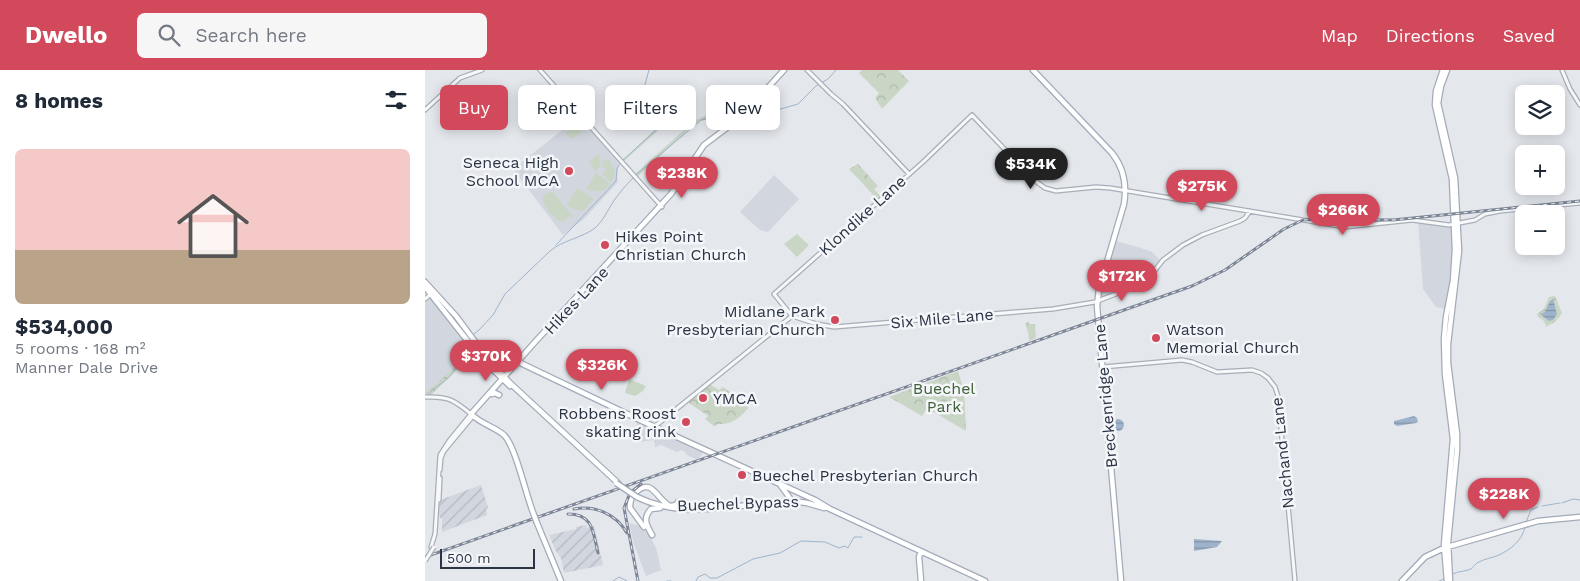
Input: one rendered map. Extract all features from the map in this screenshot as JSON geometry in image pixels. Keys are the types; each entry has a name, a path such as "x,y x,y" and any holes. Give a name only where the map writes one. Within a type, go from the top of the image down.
{"main road":[{"name":"Hikes Lane","path":"472,415 679,187 704,147 732,128 786,70"},
{"name":"Breckenridge Lane","path":"1033,70 1112,153 1121,169 1125,191 1123,206 1097,301 1121,581"},
{"path":"1445,70 1436,91 1435,105 1451,170 1456,224 1454,270 1444,339 1445,374 1453,439 1446,547 1448,581"},
{"path":"425,282 457,327 477,344 780,485 802,499 823,505 985,581"},
{"path":"425,287 458,318 470,340"},
{"path":"457,327 458,318"},
{"path":"457,327 466,330"},
{"name":"Buechel Bypass","path":"470,340 487,365 617,483 644,500 694,510 802,499"},
{"name":"Buechel Bypass","path":"477,344 499,370 504,380"},
{"path":"488,358 487,365 489,364 499,370"},
{"path":"504,380 472,415 485,425 501,433 510,443 534,515 561,581"},
{"path":"492,394 499,394"},
{"path":"780,485 791,500"},
{"path":"656,492 654,499 644,500 648,507 643,518 644,527 631,510 630,501 635,493 645,487 650,487 656,492 661,500 668,506"},
{"path":"748,504 765,500"},
{"name":"Buechel Bypass","path":"668,506 699,507 765,500 791,500"},
{"path":"652,535 646,524 646,516 652,509 676,505 678,502"},
{"path":"1401,581 1424,558 1446,547 1538,521 1580,517"},
{"path":"911,547 919,560"},
{"path":"921,552 919,560 921,581"},
{"path":"919,560 929,555"}],"street":[{"path":"425,110 460,78 481,70"},
{"path":"540,70 661,206"},
{"name":"Klondike Lane","path":"792,316 774,294 909,174 843,104 807,70"},
{"path":"1562,70 1570,89 1580,105"},
{"path":"909,174 972,116 1034,180 1045,188 1056,191 1103,187 1345,227 1412,220 1444,225 1456,224 1475,220 1485,214 1500,211 1580,203"},
{"name":"Six Mile Lane","path":"1245,218 1250,211"},
{"name":"Six Mile Lane","path":"792,316 834,327 1053,309 1097,301 1144,283 1163,260 1192,240 1234,224 1257,212"},
{"path":"425,299 432,293"},
{"path":"654,426 792,316"},
{"name":"Nachand Lane","path":"1102,367 1183,360 1217,372 1256,371 1271,380 1278,396 1295,581"},
{"path":"426,397 450,399 472,415"},
{"name":"Hikes Lane","path":"425,559 432,547 435,534 440,455 449,441 472,415"}],"shaded area":[{"path":"562,130 592,130 620,162 618,164 618,182 585,218 563,235 513,169"},
{"path":"774,175 799,199 768,232 760,230 740,212"},
{"path":"1418,220 1452,226 1455,250 1447,309 1436,307 1423,289"},
{"path":"1115,241 1152,252 1160,260 1144,280 1102,297 1100,294"},
{"path":"430,297 465,341 460,349 454,369 425,394 425,301"},
{"path":"637,421 704,451 698,460 681,450 677,452 661,445 655,447 654,440 639,442"},
{"path":"481,485 488,507 486,510 487,515 442,532 442,518 440,518 439,513 440,500"},
{"path":"629,523 641,526 652,540 656,548 661,570 646,576 634,544"},
{"path":"586,525 587,528 594,526 603,565 564,573 561,558 549,535"}],"green space":[{"path":"862,70 898,70 909,81 882,109 875,98 879,93 859,73"},
{"path":"706,115 706,120 696,124 696,120"},
{"path":"568,130 583,130 572,139 565,133"},
{"path":"655,130 659,130 623,162"},
{"path":"684,130 688,130 637,177 635,174"},
{"path":"598,154 601,164 596,172 589,162"},
{"path":"603,160 611,161 610,165 614,169 614,178 611,182 602,174 607,168 602,168"},
{"path":"858,164 878,186 874,189 881,197 878,200 849,169"},
{"path":"596,173 611,184 606,189 600,191 586,189"},
{"path":"577,188 594,199 583,211 567,205"},
{"path":"553,192 572,218 569,215 565,221 559,221 548,210 543,196"},
{"path":"797,234 809,245 797,257 784,244"},
{"path":"1555,296 1562,313 1555,322 1545,327 1546,325 1543,320 1537,314 1544,309 1549,297"},
{"path":"1029,322 1029,324 1035,324 1036,338 1029,341 1025,323"},
{"path":"455,367 459,368 431,395 425,394"},
{"name":"Buechel Park","path":"958,371 964,390 966,431 927,408 922,416 889,397"},
{"path":"629,379 646,386 643,391 635,396 625,393"},
{"name":"YMCA","path":"708,383 719,390 723,387 749,405 748,408 735,420 714,426 705,419 707,415 686,401"}],"water":[{"path":"1553,299 1557,314 1553,320 1549,321 1540,314 1545,312 1550,301"},
{"path":"1414,416 1417,418 1418,422 1416,423 1397,426 1394,424 1394,421"},
{"path":"1116,419 1120,419 1124,425 1120,431 1116,431 1112,427 1112,423"},
{"path":"1194,539 1222,541 1217,547 1194,551"}],"waterway":[{"path":"645,85 649,70"},
{"path":"780,109 798,104 836,70"},
{"path":"636,175 701,120 706,118"},
{"path":"622,161 656,130"},
{"path":"556,245 616,181 617,169 620,163"},
{"path":"468,339 493,315 505,294 550,251 595,228 618,195 633,178"},
{"path":"427,396 454,371 465,342"},
{"path":"1562,503 1573,499 1580,500"},
{"path":"1542,506 1560,503"},
{"path":"1526,522 1531,510 1538,507"},
{"path":"1453,574 1470,570 1477,563 1508,550 1519,540 1525,527"},
{"path":"696,581 698,577 705,574 710,578 717,578 753,559 780,553 801,541 825,542 839,548 845,546 848,548 854,537 862,537"},
{"path":"613,581 619,577 627,581"},
{"path":"1439,581 1444,579"}],"railway":[{"path":"425,557 1192,286 1225,270 1284,229 1303,220 1393,220 1580,201"},
{"path":"638,581 624,508 630,493 641,484"},
{"path":"574,509 590,508 604,512 617,521 627,533"},
{"path":"568,514 583,517 588,521 598,553"}],"place":[{"name":"Seneca High School MCA","path":"569,171"},
{"name":"Hikes Point Christian Church","path":"605,245"},
{"name":"Midlane Park Presbyterian Church","path":"835,320"},
{"name":"Watson Memorial Church","path":"1156,338"},
{"name":"YMCA","path":"703,398"},
{"name":"Robbens Roost skating rink","path":"686,422"},
{"name":"Buechel Presbyterian Church","path":"742,475"}]}
